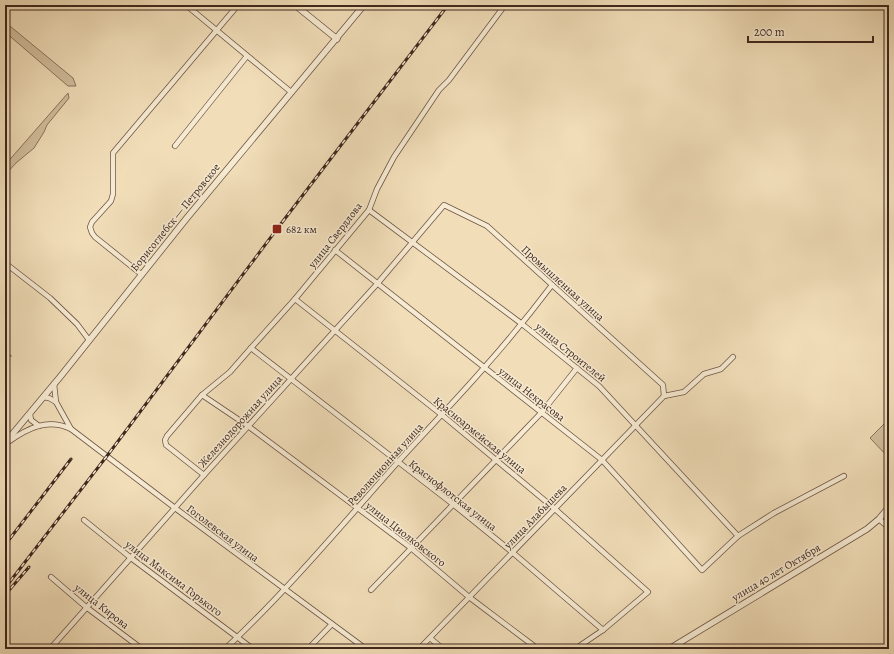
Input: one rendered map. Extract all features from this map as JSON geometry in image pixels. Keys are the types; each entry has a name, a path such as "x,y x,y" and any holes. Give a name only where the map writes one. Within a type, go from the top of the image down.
{"street":[{"path":"186,5 291,92"},
{"path":"141,274 95,237 90,227 92,222 111,201 113,194 113,153 238,5"},
{"path":"295,5 337,39"},
{"name":"Борисоглебск — Петровское","path":"5,443 43,398 141,274 364,5"},
{"name":"улица Свердлова","path":"204,475 166,445 165,440 167,436 202,395 230,372 295,299 369,210 377,189 394,157 439,90 449,80 505,5"},
{"path":"175,146 247,56"},
{"name":"Железнодорожная улица","path":"50,649 290,379 377,284 444,205"},
{"name":"Промышленная улица","path":"444,205 487,226 663,385 664,396"},
{"name":"улица Строителей","path":"369,210 522,324 599,386 738,536"},
{"name":"улица Некрасова","path":"335,250 602,460 702,570 738,536"},
{"path":"5,263 50,298 77,324 89,340"},
{"name":"Революционная улица","path":"225,649 285,590 484,368 522,324 552,285"},
{"name":"Красноармейская улица","path":"295,299 442,414 555,509 648,592 603,630"},
{"name":"Краснофлотская улица","path":"251,348 454,505 512,552 603,630"},
{"path":"664,396 684,392 704,374 721,369 733,357"},
{"path":"372,590 411,548 497,461 542,412 577,368"},
{"path":"54,384 56,402 71,429"},
{"name":"улица Циолковского","path":"202,395 248,426 411,548 469,597 538,649"},
{"name":"улица Алабышева","path":"419,649 664,396"},
{"path":"43,398 49,398 56,402"},
{"path":"30,414 31,420 39,426"},
{"path":"5,443 24,431 39,426 59,425 71,429"},
{"name":"Гоголевская улица","path":"71,429 366,649"},
{"path":"738,536 776,513 844,476"},
{"name":"улица 40 лет Октября","path":"669,649 867,529 879,519 889,507"},
{"path":"879,519 889,528"},
{"name":"улица Максима Горького","path":"84,520 131,558 253,649"},
{"name":"улица Кирова","path":"51,577 86,607 142,649"},
{"path":"308,649 332,624"},
{"path":"575,649 603,630"},
{"path":"430,638 443,649"}],"shaded area":[{"path":"5,22 73,78 76,86 68,86 5,32"},
{"path":"68,93 69,98 47,125 34,148 16,163 5,175 5,165"},
{"path":"889,419 889,458 870,438"}],"waterway":[{"path":"5,351 11,356"}],"railway":[{"path":"5,588 110,452 277,229 448,5"},
{"path":"5,545 71,459"},
{"path":"5,595 29,567"}],"place":[{"name":"682 км","path":"277,229"}]}
